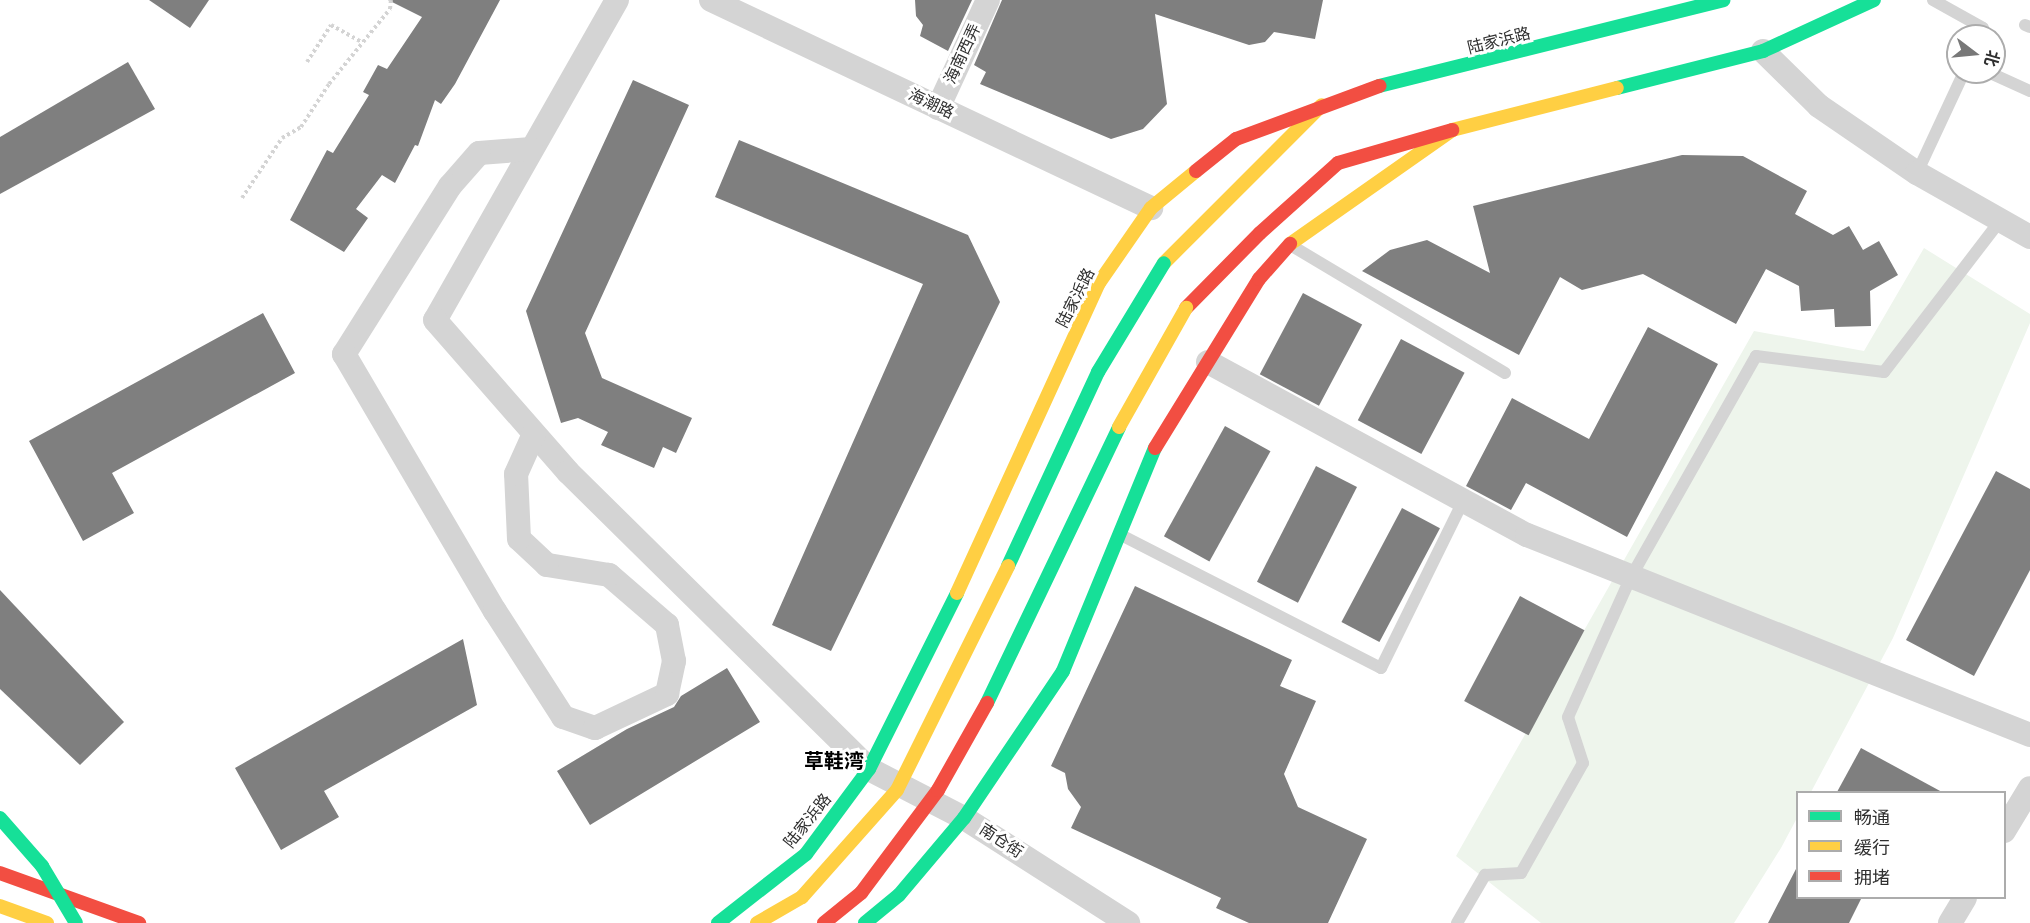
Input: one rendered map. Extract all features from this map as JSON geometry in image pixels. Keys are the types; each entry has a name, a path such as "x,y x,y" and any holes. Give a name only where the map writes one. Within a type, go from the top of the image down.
{"main road":[{"name":"陆家浜路","path":"718,923 806,854 869,769 971,565 1099,283 1151,208 1236,139 1359,91 1723,0"},
{"path":"824,923 861,893 938,790 999,682 1123,419 1186,308 1260,233 1338,163 1452,130 1763,51 1874,0"},
{"path":"757,923 802,897 897,790 1098,372 1164,263 1322,105"},
{"path":"865,923 899,895 964,818 1063,671 1121,535 1149,457 1259,279 1290,244 1452,130"},
{"path":"0,818 42,866 76,923"},
{"path":"0,873 140,923"},
{"path":"0,906 47,923"}],"street":[{"path":"534,434 516,474 519,539 547,565 609,575 667,625 674,662 667,694 595,728 563,717 495,611 344,354 450,186 479,153 531,149 617,0"},
{"name":"海潮路","path":"711,0 1151,208"},
{"name":"海南西弄","path":"938,108 987,0"},
{"path":"1763,51 1819,106 1917,173 2000,221 2028,229"},
{"name":"南仓街","path":"531,149 435,320 568,472 869,769 964,818 1128,923"},
{"path":"1208,362 1527,535 2030,735"},
{"path":"2006,828 2030,788"},
{"path":"1950,923 1964,899"}],"lane":[{"path":"1933,0 1976,24"},
{"path":"2006,80 2030,91"},
{"path":"1917,173 1958,84"},
{"path":"1458,923 1485,875 1521,873 1583,763 1568,717 1631,577 1756,356 1884,372 2000,221"},
{"path":"1290,244 1505,373"},
{"path":"1121,535 1381,668 1463,501"}],"path":[{"path":"242,198 282,138 301,128 362,42 390,9 391,0"},
{"path":"307,62 331,25 362,42"}],"shaded area":[{"path":"1924,248 2030,314 2030,323 1893,638 1812,791 1796,791 1796,820 1781,848 1734,923 1541,923 1456,856 1754,331 1864,351"}],"building":[{"path":"149,0 209,0 190,28"},
{"path":"388,0 500,0 455,84 441,104 435,100 418,146 415,145 395,183 382,175 356,209 368,218 344,252 290,220 327,150 333,153 369,95 363,92 378,65 387,69 422,17"},
{"path":"915,0 972,0 948,51 920,36 923,25 916,16"},
{"path":"1002,0 1323,0 1315,39 1274,32 1265,42 1249,45 1155,14 1167,104 1143,129 1111,139 980,84 986,72 974,65"},
{"path":"128,62 155,109 0,194 0,137"},
{"path":"633,80 689,105 585,333 602,378 692,418 676,453 663,447 654,468 601,445 608,432 578,418 561,423 526,311"},
{"path":"739,140 968,235 1000,302 831,651 772,625 923,284 715,197"},
{"path":"1682,155 1743,156 1807,191 1795,214 1833,235 1849,226 1863,250 1879,241 1898,275 1870,291 1871,326 1835,327 1834,309 1801,311 1799,286 1766,269 1736,324 1643,274 1582,290 1560,277 1519,355 1362,271 1390,250 1427,240 1490,273 1473,206"},
{"path":"1303,293 1362,324 1319,406 1260,374"},
{"path":"263,313 295,373 112,473 134,513 83,541 29,441"},
{"path":"1648,327 1718,364 1627,537 1526,483 1511,510 1466,486 1512,398 1589,439"},
{"path":"1401,339 1465,373 1421,454 1358,420"},
{"path":"1225,426 1270,451 1209,561 1164,536"},
{"path":"1316,466 1357,487 1298,603 1257,582"},
{"path":"1996,471 2030,489 2030,570 1974,676 1906,640"},
{"path":"1402,508 1440,528 1379,642 1341,622"},
{"path":"1135,586 1292,660 1280,686 1316,701 1284,774 1298,807 1367,839 1328,923 1249,923 1216,908 1221,898 1071,828 1081,807 1068,789 1065,773 1051,766"},
{"path":"0,590 124,722 80,765 0,689"},
{"path":"1520,596 1584,630 1529,735 1464,701"},
{"path":"463,639 477,705 324,791 339,817 281,850 235,768"},
{"path":"727,668 760,722 590,825 557,771 627,729 674,707 681,696"},
{"path":"1861,748 1940,791 1838,791"},
{"path":"1796,869 1796,899 1861,899 1849,923 1768,923"}],"traffic: fast":[{"path":"1379,86 1723,0"},
{"path":"1617,88 1763,51 1874,0"},
{"path":"1008,566 1098,372 1164,263"},
{"path":"987,703 1119,427"},
{"path":"865,923 899,895 964,818 1063,671 1155,448"},
{"path":"718,923 806,854 869,769 957,593"},
{"path":"0,818 42,866 76,923"}],"traffic: slow":[{"path":"1290,244 1452,130 1617,88"},
{"path":"1164,263 1322,105"},
{"path":"957,593 1099,283 1151,208 1196,171"},
{"path":"1119,427 1186,308"},
{"path":"757,923 802,897 897,790 1008,566"},
{"path":"0,906 47,923"}],"traffic: jam":[{"path":"1196,171 1236,139 1379,86"},
{"path":"1186,308 1260,233 1338,163 1452,130"},
{"path":"1155,448 1259,279 1290,244"},
{"path":"824,923 861,893 938,790 987,703"},
{"path":"0,873 139,923"}],"district":[{"name":"草鞋湾","path":"834,761"}]}
